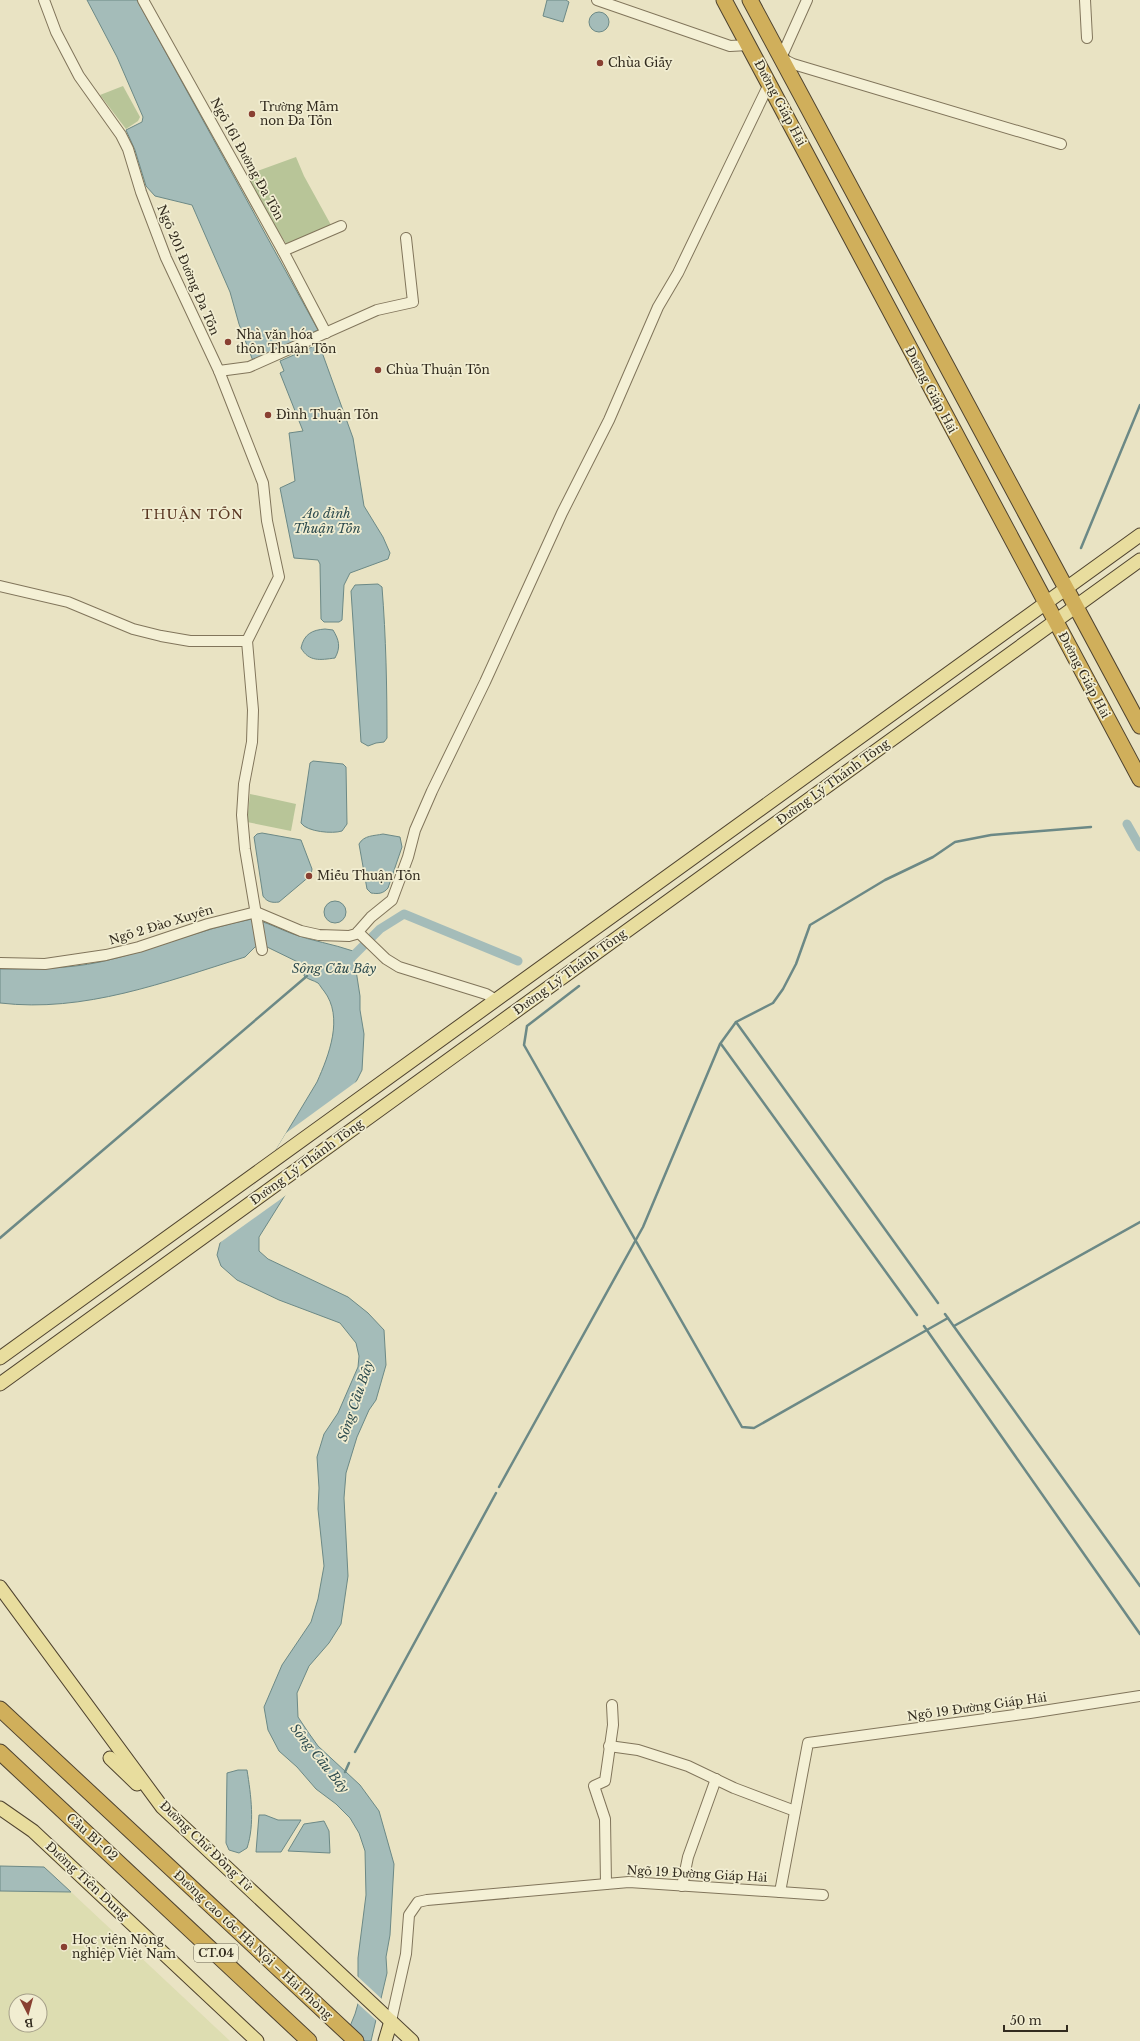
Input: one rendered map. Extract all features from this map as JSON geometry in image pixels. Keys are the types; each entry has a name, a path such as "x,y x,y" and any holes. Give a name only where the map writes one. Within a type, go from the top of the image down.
{"highway":[{"name":"Đường Giáp Hải","path":"724,0 1140,779"},
{"name":"Đường Giáp Hải","path":"750,0 1140,726"},
{"path":"748,45 769,35"},
{"path":"761,68 781,58"},
{"name":"Đường cao tốc Hà Nội – Hải Phòng","path":"0,1708 356,2041"},
{"name":"Cầu B1-02","path":"0,1752 309,2041"}],"main road":[{"name":"Đường Lý Thánh Tông","path":"1,1357 1140,535"},
{"name":"Đường Lý Thánh Tông","path":"0,1384 1140,560"},
{"path":"516,986 528,1002"},
{"path":"68,1308 81,1325"},
{"name":"Đường Chử Đồng Tử","path":"0,1587 162,1807 412,2041"},
{"path":"110,1758 162,1807"},
{"path":"0,1800 33,1831"},
{"name":"Đường Tiên Dung","path":"0,1808 33,1831 257,2041"},
{"path":"385,2041 387,2017"}],"street":[{"name":"Ngõ 201 Đường Đa Tốn","path":"44,0 56,32 79,76 121,135 128,149 141,192 166,258 219,371 263,483 267,521 279,577 247,641"},
{"name":"Ngõ 161 Đường Đa Tốn","path":"143,0 283,251 326,333"},
{"path":"597,0 730,46 748,45"},
{"path":"806,0 781,58 794,64 883,92 1061,144"},
{"path":"1085,0 1087,38"},
{"path":"361,935 371,917 392,900 408,856 415,830 432,791 485,682 562,513 609,420 658,307 678,273 769,84"},
{"path":"283,251 341,226"},
{"path":"219,371 249,367 377,310 412,302 406,238"},
{"path":"0,586 68,602 133,629 161,636 190,641 247,641 253,710 252,742 244,784 242,815 245,849 262,950"},
{"path":"256,915 301,931 319,935 361,935 386,959 399,967 486,994 496,1000"},
{"name":"Ngõ 2 Đào Xuyên","path":"0,963 45,964 106,955 139,947 208,924 256,915"},
{"name":"Ngõ 19 Đường Giáp Hải","path":"387,2017 406,1954 409,1915 418,1902 426,1900 629,1882 780,1892 808,1743 1030,1713 1140,1696"},
{"path":"606,1884 605,1819 594,1786 605,1781 613,1725 612,1705"},
{"path":"609,1746 638,1750 688,1766 734,1788 795,1811"},
{"path":"682,1886 688,1857 716,1779"},
{"path":"780,1892 823,1895"}],"green space":[{"path":"123,86 140,117 138,121 126,129 100,95"},
{"path":"296,157 304,176 331,225 287,245 244,176"},
{"path":"250,794 296,804 291,831 247,822"},
{"name":"Học viện Nông nghiệp Việt Nam","path":"0,1891 71,1892 230,2041 0,2041"}],"water":[{"path":"87,0 137,0 318,330 253,361 239,324 230,292 192,205 155,196 146,186 135,150 126,130 142,122 143,117 117,57"},
{"path":"547,0 566,0 569,2 563,22 543,16"},
{"path":"599,12 606,15 609,22 606,29 599,32 592,29 589,22 592,15"},
{"name":"Ao đình Thuận Tốn","path":"319,344 353,438 364,506 383,537 390,553 388,559 350,573 344,585 342,620 339,622 324,622 321,619 320,564 318,560 294,558 280,488 295,481 289,433 303,431 280,373 284,371 280,361"},
{"path":"378,584 382,587 387,738 384,742 368,746 361,742 351,591 355,585"},
{"path":"325,629 333,630 337,637 339,647 337,654 335,658 311,658 304,653 301,648 302,643 306,636 312,632"},
{"path":"313,761 343,764 346,767 347,824 342,831 320,832 304,826 301,823 310,763"},
{"path":"262,833 301,840 312,869 311,875 279,902 270,902 263,896 254,837 257,834"},
{"path":"383,834 400,837 402,847 388,888 380,893 371,893 367,889 359,844 366,837"},
{"path":"335,901 343,904 346,912 343,920 335,923 327,920 324,912 327,904"},
{"name":"Sông Cầu Bây","path":"252,919 300,936 353,951 360,996 360,1010 364,1034 362,1070 259,1237 259,1251 268,1259 348,1297 368,1313 384,1330 386,1365 376,1400 369,1410 357,1437 346,1473 344,1498 348,1576 341,1624 329,1643 309,1666 297,1693 298,1717 308,1732 318,1746 360,1785 379,1811 394,1864 390,1935 386,1957 387,1973 371,2041 344,2041 355,2014 362,1990 358,1983 358,1958 366,1895 365,1851 359,1833 350,1818 336,1804 316,1789 297,1767 279,1751 268,1730 264,1707 282,1665 311,1622 318,1599 324,1566 318,1509 319,1488 317,1457 324,1434 338,1413 358,1367 359,1356 356,1343 340,1323 279,1300 237,1280 221,1266 217,1255 220,1243 317,1082 330,1048 334,1024 330,1001 318,983 304,976 306,966 263,945 255,947 245,957 124,993 62,1004 31,1005 0,1003 0,969 38,969 100,962 138,952 213,928"},
{"path":"238,1770 247,1770 252,1809 251,1829 247,1848 239,1853 229,1850 226,1843 227,1773"},
{"path":"259,1815 265,1815 278,1820 301,1820 281,1852 256,1852"},
{"path":"324,1821 329,1831 330,1853 288,1851 304,1824"},
{"path":"0,1866 44,1867 71,1892 0,1891"}],"pier":[{"path":"360,1079 292,1191 218,1244 286,1133"},
{"path":"356,1975 384,2001 378,2022 356,2002 360,1990 356,1983"}],"waterway":[{"path":"1081,548 1140,405"},
{"path":"1127,824 1140,847"},
{"path":"499,1487 643,1227 720,1044 736,1022 773,1003 783,989 796,964 810,925 885,880 933,857 955,842 991,835 1091,827"},
{"path":"345,964 380,929 404,914 518,961"},
{"path":"0,1238 307,976"},
{"path":"579,986 527,1026 524,1045 742,1427 754,1428 948,1318"},
{"path":"736,1022 938,1303"},
{"path":"721,1044 917,1315"},
{"path":"954,1326 1140,1222"},
{"path":"945,1314 1140,1586"},
{"path":"924,1326 1140,1634"},
{"path":"355,1752 496,1493"},
{"path":"345,1772 349,1763"}],"place":[{"name":"Chùa Giấy","path":"600,63"},
{"name":"Trường Mầm non Đa Tốn","path":"252,114"},
{"name":"Nhà văn hóa thôn Thuận Tốn","path":"228,342"},
{"name":"Chùa Thuận Tốn","path":"378,370"},
{"name":"Đình Thuận Tốn","path":"268,415"},
{"name":"Miếu Thuận Tốn","path":"309,876"},
{"name":"Học viện Nông nghiệp Việt Nam","path":"64,1947"}],"district":[{"name":"THUẬN TỐN","path":"193,514"}]}
